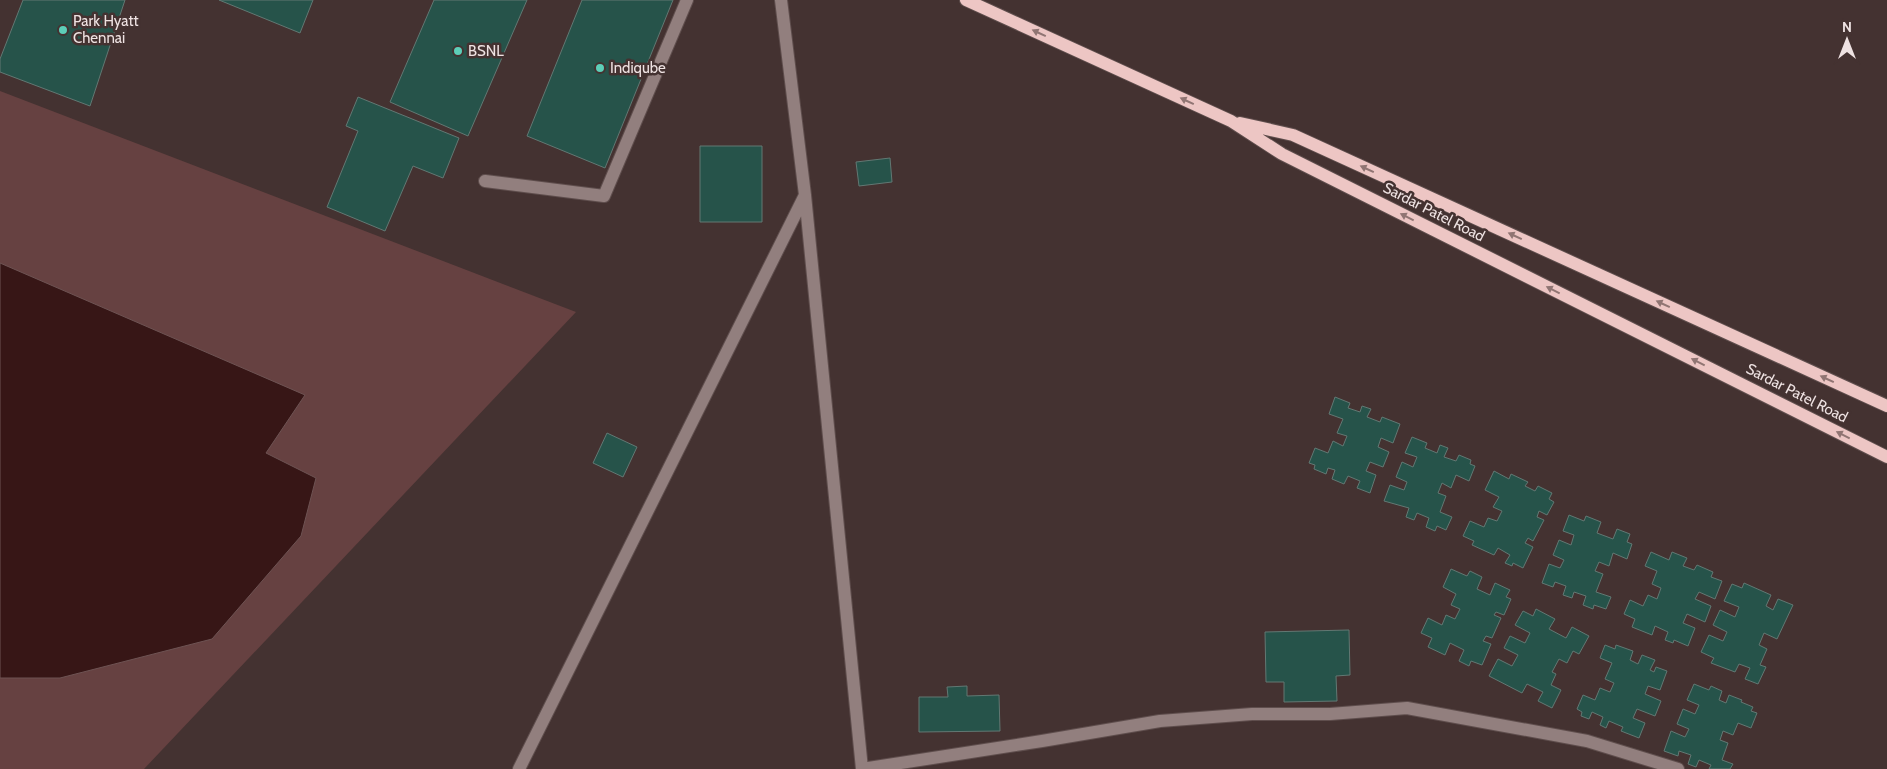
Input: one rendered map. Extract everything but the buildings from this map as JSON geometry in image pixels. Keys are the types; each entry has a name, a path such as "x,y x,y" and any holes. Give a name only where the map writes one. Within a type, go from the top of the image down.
{"main road":[{"name":"Sardar Patel Road","path":"966,0 1231,121 1282,154 1887,456"},
{"path":"1231,121 1293,135 1887,406"}],"lane":[{"path":"485,181 604,196 687,0"},
{"path":"781,0 805,195 862,769 1160,721 1252,714 1330,714 1407,708 1587,741 1678,769"},
{"path":"518,769 805,195"}],"shaded area":[{"path":"0,91 576,312 144,769 0,769"},
{"path":"0,263 305,395 266,453 316,478 301,536 212,639 60,678 0,678"}],"place":[{"name":"Park Hyatt Chennai","path":"63,30"},
{"name":"BSNL","path":"458,51"},
{"name":"Indiqube","path":"600,68"}]}
